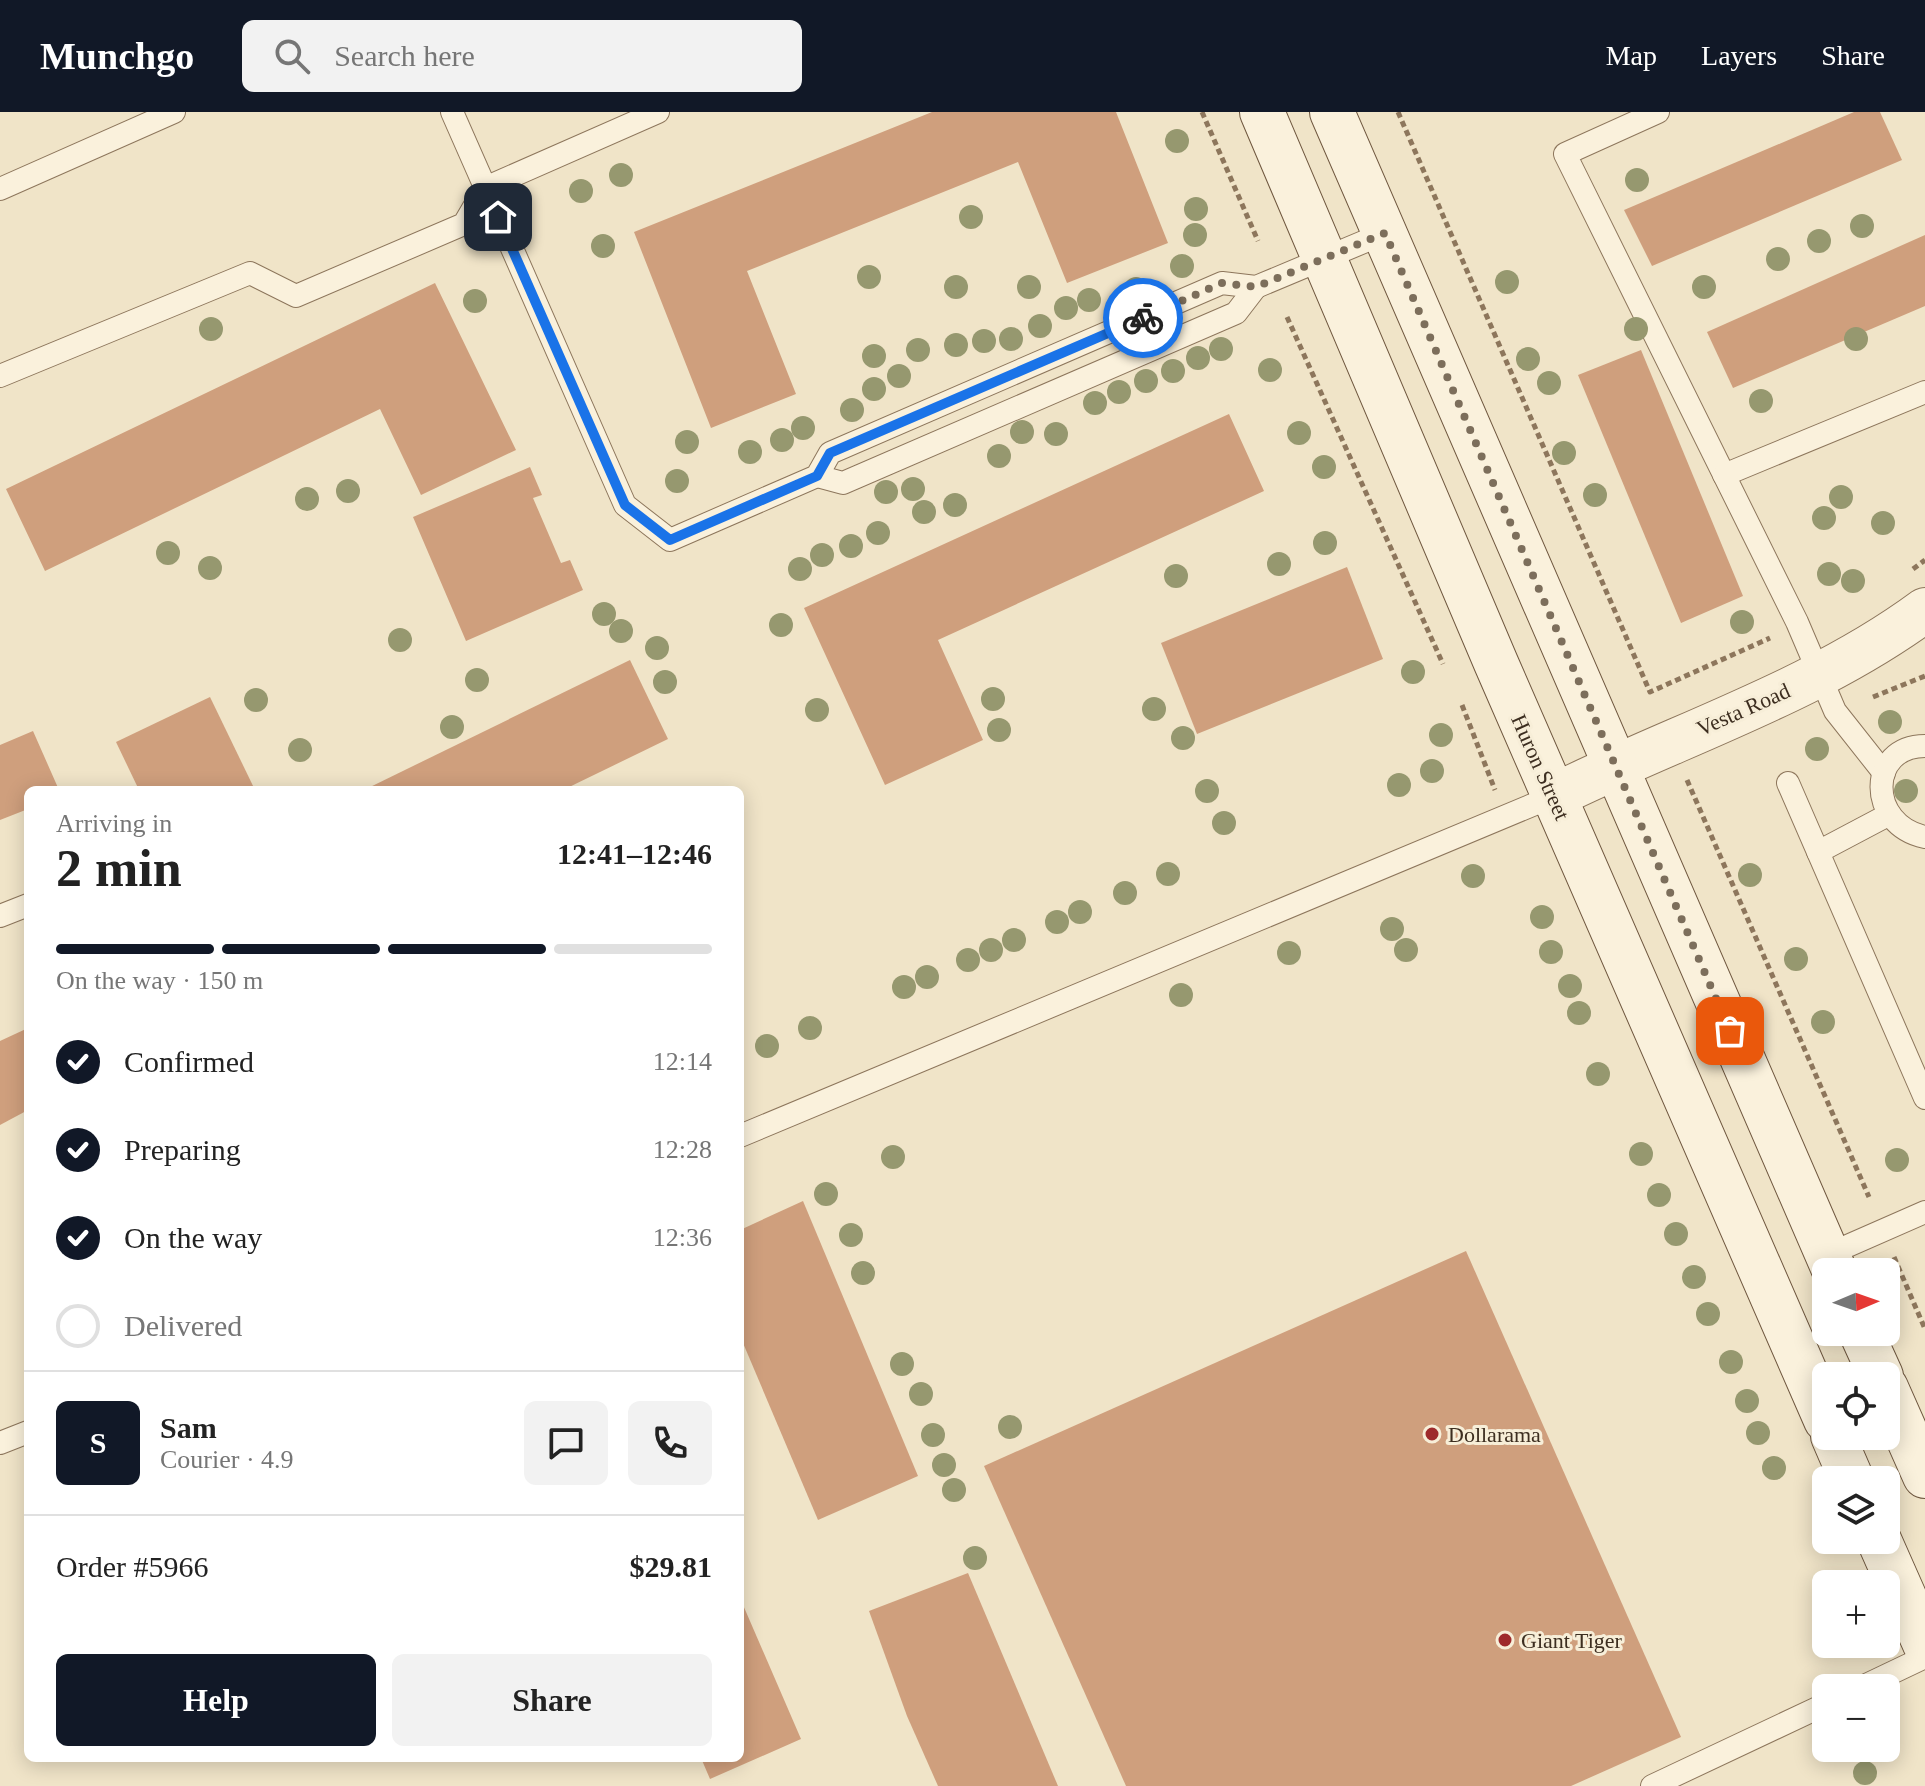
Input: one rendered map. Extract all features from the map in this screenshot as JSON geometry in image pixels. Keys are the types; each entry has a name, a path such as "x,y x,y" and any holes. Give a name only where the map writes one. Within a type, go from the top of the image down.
{"main road":[{"name":"Huron Street","path":"1262,112 1554,796 1812,1388"},
{"path":"1332,112 1829,1258"},
{"name":"Vesta Road","path":"1554,796 1819,675 1891,635 1925,610"},
{"path":"1900,1420 1925,1476"},
{"path":"1885,1554 1925,1644"}],"lane":[{"path":"0,189 174,112"},
{"path":"452,112 625,505 670,540 817,476 830,453 1222,283 1256,287 1385,233"},
{"path":"0,376 250,273 296,296 464,224 485,188 658,112"},
{"path":"1658,112 1565,154 1724,475 1835,711 1884,773"},
{"path":"817,476 843,483 1236,313 1256,287"},
{"path":"1724,475 1925,392"},
{"path":"1925,746 1903,751 1892,760 1884,773 1881,787 1888,815 1910,834 1925,837"},
{"path":"1788,783 1925,1098"},
{"path":"744,1134 1554,796"},
{"path":"1818,852 1888,815"},
{"path":"0,916 24,907"},
{"path":"1840,1258 1925,1212"},
{"path":"0,1443 24,1434"},
{"path":"1889,1674 1925,1657"},
{"path":"1652,1786 1812,1711"}],"path":[{"path":"1202,112 1258,241"},
{"path":"1398,112 1650,692 1771,638"},
{"path":"1287,317 1443,664"},
{"path":"1462,705 1495,791"},
{"path":"1685,774 1869,1197"},
{"path":"1890,1249 1925,1329"}],"building":[{"path":"932,112 1116,112 1168,243 1067,283 1018,162 747,271 796,394 711,428 634,232"},
{"path":"1854,112 1880,112 1902,160 1652,266 1624,210"},
{"path":"1925,235 1925,306 1733,388 1707,332"},
{"path":"435,283 516,450 421,495 380,409 45,571 6,489"},
{"path":"1641,350 1743,596 1681,623 1578,375"},
{"path":"1229,414 1264,491 938,640 983,740 885,785 804,608"},
{"path":"530,467 542,495 533,498 561,563 570,560 583,590 466,641 413,517"},
{"path":"1347,567 1383,659 1197,734 1161,643"},
{"path":"630,660 668,739 571,786 372,786"},
{"path":"210,697 253,786 137,786 116,742"},
{"path":"33,731 57,786 24,786 24,811 0,820 0,745"},
{"path":"24,1030 24,1112 0,1125 0,1041"},
{"path":"803,1201 918,1476 818,1520 744,1345 744,1228"},
{"path":"1466,1251 1681,1737 1571,1786 1126,1786 984,1466"},
{"path":"968,1573 1058,1786 938,1786 907,1716 869,1611"},
{"path":"744,1607 801,1739 710,1779 703,1762 744,1762"}],"way so far":[{"path":"1143,318 1222,283 1256,287 1385,233 1730,1031"}],"place":[{"name":"Dollarama","path":"1432,1434"},
{"name":"Giant Tiger","path":"1505,1640"}],"route":[{"path":"498,217 625,505 670,540 817,476 830,453 1143,318"}]}
